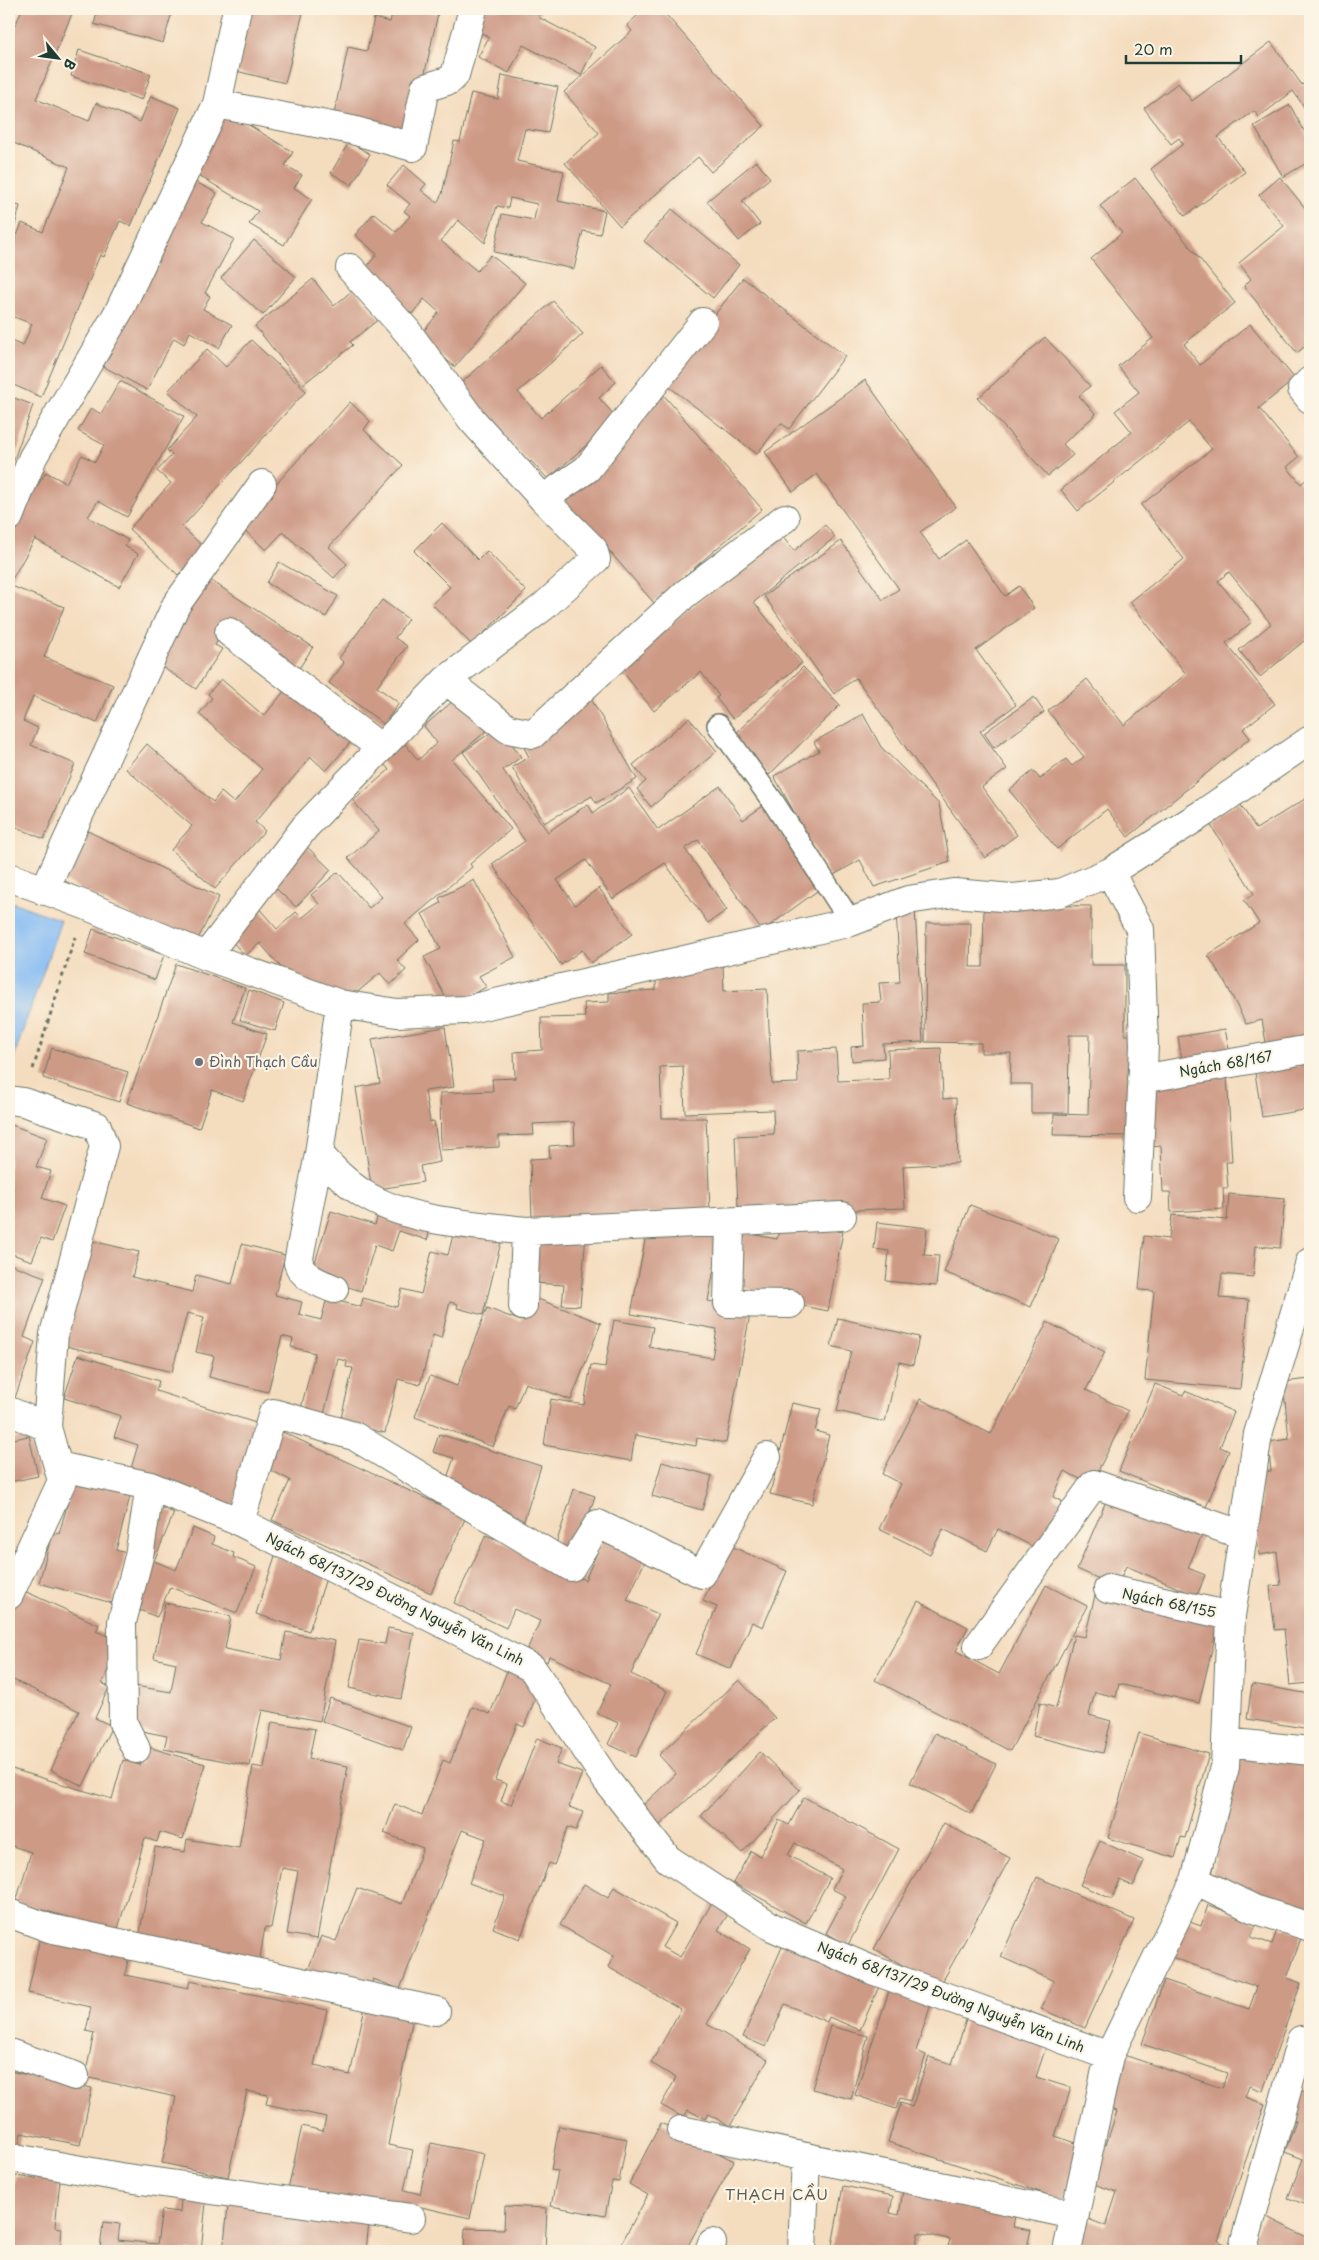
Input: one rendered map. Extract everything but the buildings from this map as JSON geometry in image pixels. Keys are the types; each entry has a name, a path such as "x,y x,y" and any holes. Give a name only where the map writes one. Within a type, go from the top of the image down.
{"street":[{"path":"9,517 33,457 119,311 217,104 238,9"},
{"path":"217,104 352,130 414,147 425,88 450,80 455,75 474,9"},
{"path":"206,956 305,827 446,680 543,607 596,559 593,549 543,499 472,420 407,331 350,268"},
{"path":"543,499 587,469 703,322"},
{"path":"1310,381 1302,389 1310,399"},
{"path":"44,890 176,605 262,484"},
{"path":"446,680 508,729 533,734 684,594 785,518"},
{"path":"229,632 381,748"},
{"path":"9,878 44,890 206,956 340,1004 398,1013 465,1010 851,922 908,900 954,893 1013,898 1060,893 1110,872 1206,812 1310,740"},
{"path":"1110,872 1140,929 1144,1046 1137,1197"},
{"path":"334,1288 310,1278 300,1269 298,1263 319,1154 340,1004"},
{"name":"Ngách 68/167","path":"1142,1079 1310,1049"},
{"path":"9,1595 62,1481 47,1427 54,1334 104,1146 96,1126 16,1101"},
{"path":"319,1154 343,1179 381,1203 427,1218 526,1231 842,1216"},
{"path":"730,1222 728,1303 790,1304"},
{"path":"523,1306 526,1231"},
{"path":"1067,2251 1109,2056 1195,1880 1225,1767 1231,1616 1258,1434 1310,1262"},
{"path":"9,1411 47,1427"},
{"path":"240,1522 273,1413 354,1436 571,1567 598,1524 702,1574 767,1457"},
{"name":"Ngách 68/137/29 Đường Nguyễn Văn Linh","path":"58,1466 150,1486 240,1522 532,1668 607,1781 668,1859 772,1927 872,1970 1109,2056"},
{"path":"978,1646 1094,1484 1243,1535"},
{"path":"136,1749 123,1723 122,1622 139,1556 150,1486"},
{"name":"Ngách 68/155","path":"1108,1589 1231,1616"},
{"path":"1226,1742 1310,1751"},
{"path":"1195,1880 1254,1909 1310,1927"},
{"path":"9,1913 49,1928 436,2011"},
{"path":"1242,2251 1301,2040"},
{"path":"9,2053 75,2076"},
{"path":"681,2130 1074,2216"},
{"path":"9,2157 120,2177 411,2218"},
{"path":"802,2251 806,2157"}],"lane":[{"path":"718,724 772,800 851,922"}],"path":[{"path":"16,1101 84,906"}],"water":[{"path":"9,901 61,920 9,1071"}],"place":[{"name":"Đình Thạch Cầu","path":"199,1062"}],"district":[{"name":"THẠCH CẦU","path":"777,2195"}]}
